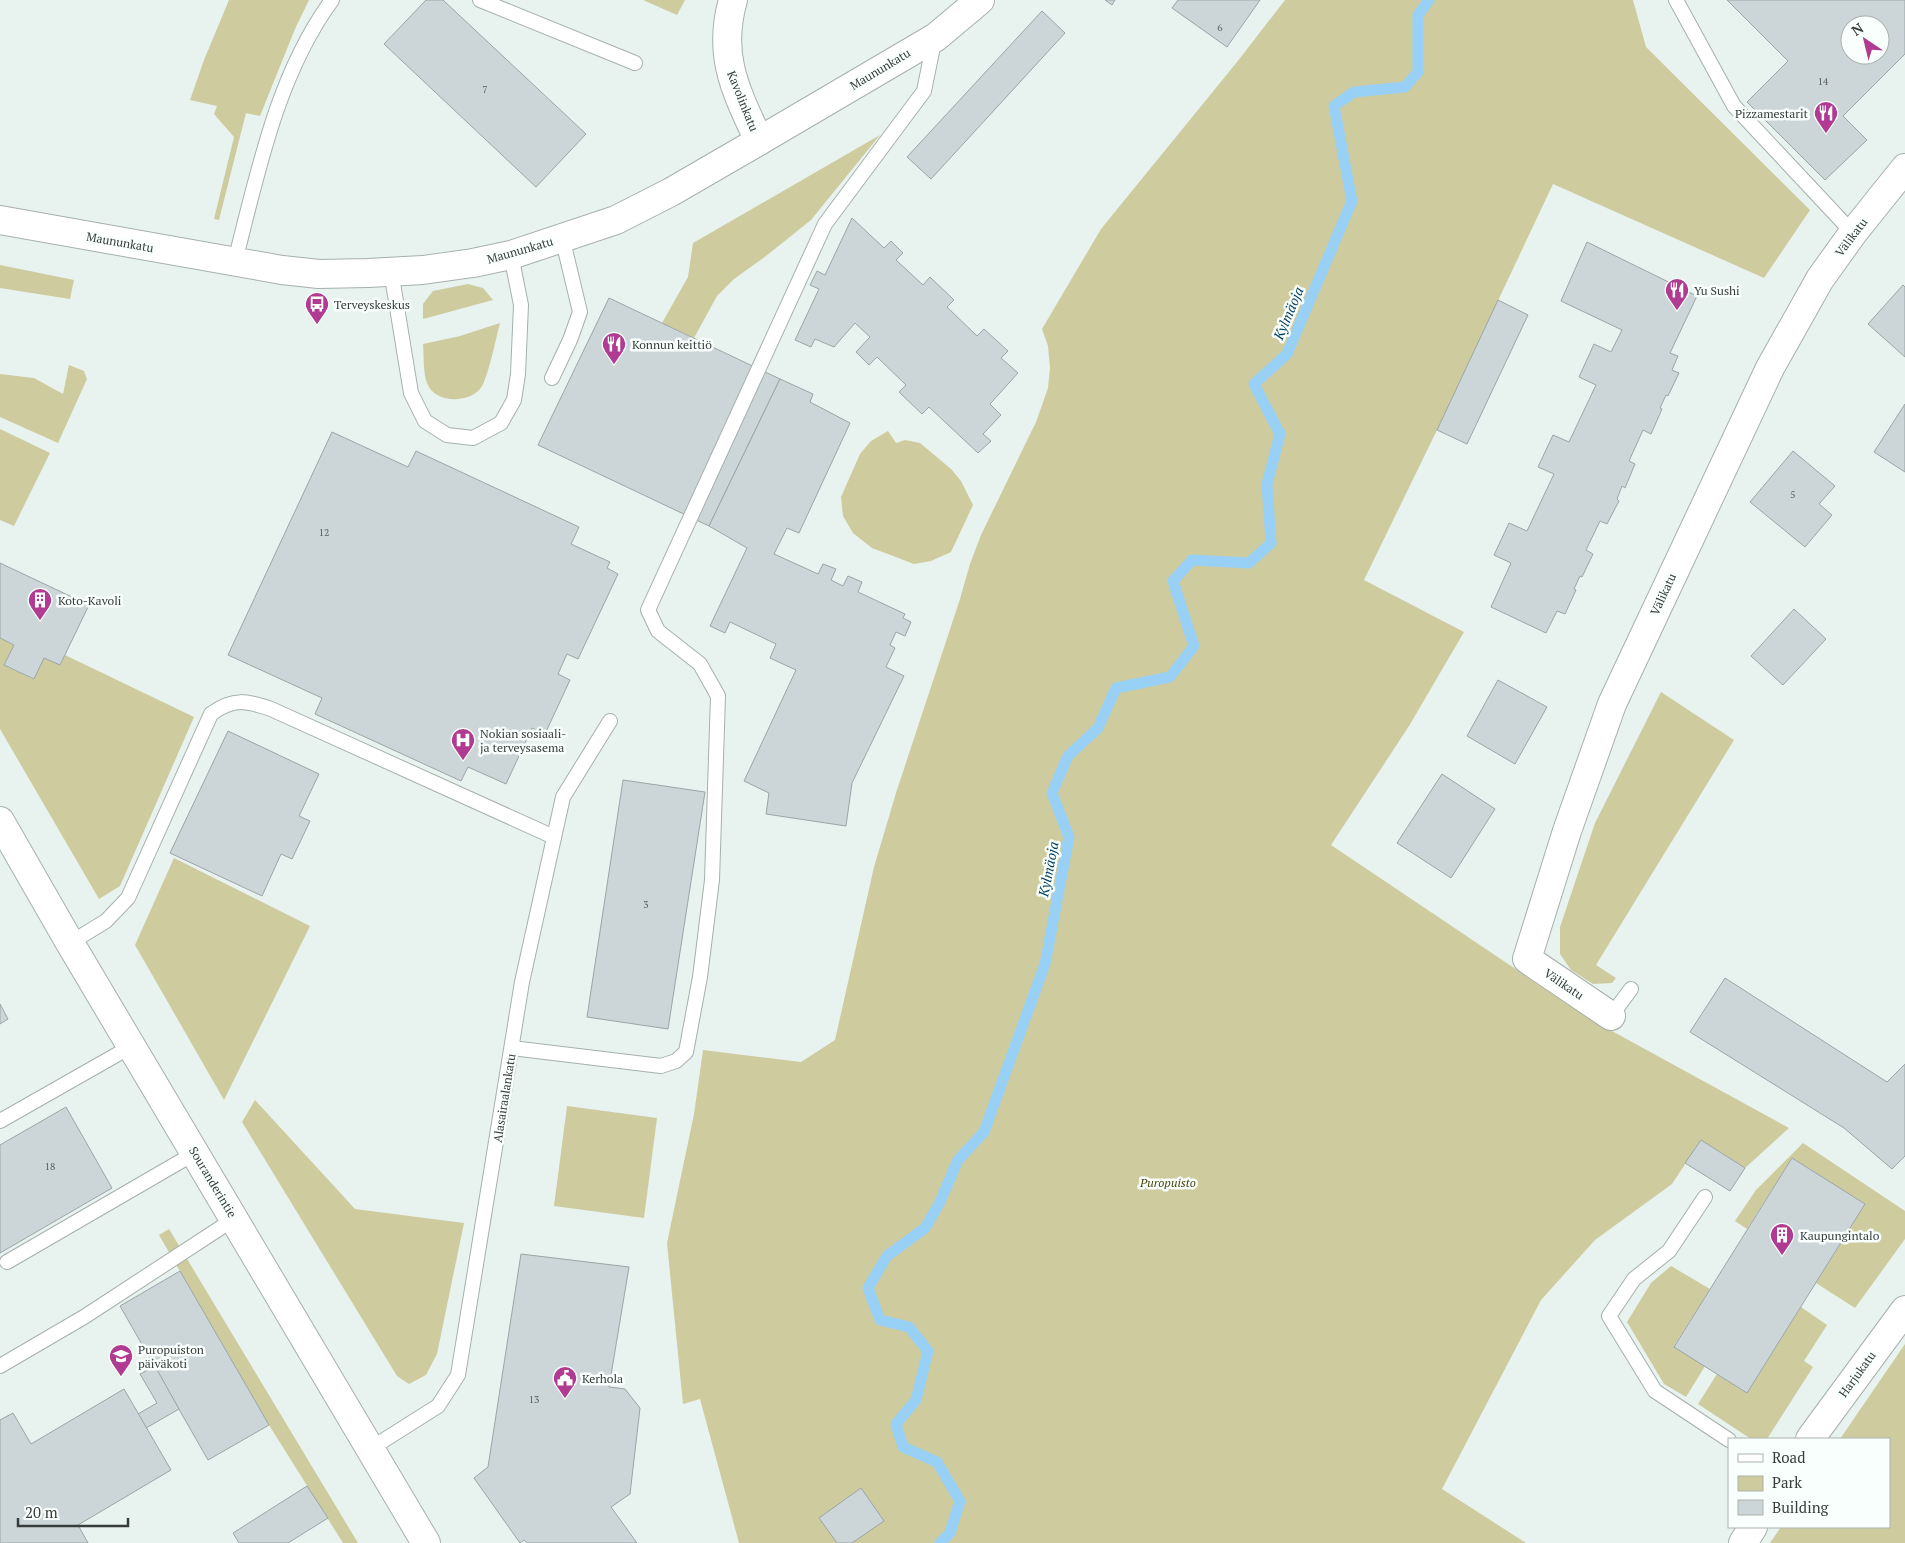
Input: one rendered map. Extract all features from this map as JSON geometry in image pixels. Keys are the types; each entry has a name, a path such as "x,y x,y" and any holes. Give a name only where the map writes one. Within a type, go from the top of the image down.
{"street":[{"name":"Kavolinkatu","path":"733,0 726,38 728,64 740,99 759,142"},
{"name":"Maununkatu","path":"0,220 282,270 319,274 423,270 511,255 616,220 671,192 759,142 936,36 980,0"},
{"name":"Välikatu","path":"1611,1016 1526,959 1567,831 1612,704 1770,368 1820,279 1852,233 1905,168"},
{"name":"Souranderintie","path":"0,821 70,943 426,1543"},
{"name":"Harjukatu","path":"1811,1438 1905,1310"},
{"path":"1744,1543 1752,1528"}],"lane":[{"path":"235,261 270,133 297,59 332,0"},
{"path":"480,0 635,63"},
{"path":"1676,0 1734,106 1852,233"},
{"path":"512,1048 661,1066 676,1061 686,1052 700,977 712,880 718,696 700,664 658,631 648,610 825,224 924,91 936,36"},
{"path":"552,378 570,340 580,312 562,237"},
{"path":"392,271 411,393 425,421 447,435 473,438 501,423 514,400 518,374 521,305 511,255"},
{"path":"70,943 106,921 128,898 212,714 223,705 247,701 271,709 554,837"},
{"name":"Alasairaalankatu","path":"370,1449 438,1406 458,1376 522,982 563,797 610,720"},
{"path":"1611,1016 1631,989"},
{"path":"0,1121 132,1046"},
{"path":"7,1262 195,1152"},
{"path":"1705,1197 1669,1251 1634,1279 1609,1316 1655,1391 1728,1439"},
{"path":"0,1366 84,1318 234,1219"}],"green space":[{"path":"229,0 309,0 295,29 260,116 246,113 219,220 214,219 234,137 214,114 217,106 190,100"},
{"path":"643,0 685,0 677,15"},
{"name":"Puropuisto","path":"1285,0 1633,0 1646,47 1810,210 1764,278 1553,184 1364,580 1464,632 1409,726 1331,845 1590,1019 1789,1128 1745,1168 1701,1140 1672,1184 1595,1240 1541,1300 1442,1489 1526,1543 739,1543 700,1399 683,1404 667,1243 694,1114 703,1050 801,1062 835,1040 874,867 970,564 981,535 1036,422 1048,388 1050,368 1048,346 1042,329 1101,229"},
{"path":"880,135 811,220 734,279 717,296 694,338 662,323 688,277 693,243"},
{"path":"0,265 74,280 70,299 0,288"},
{"path":"468,284 483,288 493,300 423,319 423,304 433,291"},
{"path":"500,323 489,368 480,389 474,394 459,399 443,398 431,390 425,374 423,344 460,336"},
{"path":"69,365 84,371 87,379 58,443 0,417 0,374 34,378 63,394"},
{"path":"0,429 50,453 14,526 0,520"},
{"path":"888,431 896,443 905,440 920,443 951,469 961,481 973,505 951,552 931,561 914,564 872,548 853,533 843,516 841,497 860,454 871,441"},
{"path":"0,638 14,645 4,665 33,679 44,658 60,665 65,655 194,717 120,886 99,899 0,729"},
{"path":"1661,692 1734,740 1596,965 1616,978 1612,983 1593,984 1571,970 1560,954 1560,927 1595,823"},
{"path":"174,858 310,926 224,1100 135,945"},
{"path":"255,1100 355,1209 464,1223 437,1354 426,1375 409,1384 397,1376 242,1122"},
{"path":"567,1106 657,1118 644,1218 554,1206"},
{"path":"1803,1143 1905,1211 1905,1239 1855,1308 1816,1283 1865,1204 1792,1158 1747,1229 1735,1221 1756,1190"},
{"path":"169,1229 358,1543 343,1543 269,1425 159,1235"},
{"path":"1671,1266 1710,1289 1674,1346 1705,1366 1686,1397 1664,1384 1627,1322 1651,1283"},
{"path":"1801,1307 1827,1325 1804,1361 1813,1367 1768,1438 1749,1438 1698,1404 1717,1374 1747,1393"},
{"path":"1905,1344 1905,1543 1770,1543 1780,1528 1890,1528 1890,1438 1841,1438"}],"building":[{"path":"426,0 443,0 586,134 536,187 384,44"},
{"path":"1105,0 1115,0 1112,5"},
{"path":"1178,0 1260,0 1227,47 1172,8"},
{"path":"1727,0 1905,0 1905,54 1843,116 1867,140 1825,180 1747,102 1788,61"},
{"path":"1042,11 1065,33 931,179 907,157"},
{"path":"852,218 884,248 891,241 903,253 896,260 923,285 930,277 954,300 947,307 977,336 984,329 1008,351 1001,358 1018,373 990,404 1001,415 983,434 991,441 978,453 929,407 922,414 899,392 906,385 877,357 869,365 856,352 870,337 855,323 834,347 815,339 811,347 795,340 819,289 810,285 817,271 825,275"},
{"path":"1587,242 1697,296 1670,353 1678,356 1672,370 1679,373 1660,408 1662,409 1651,434 1643,430 1629,461 1635,464 1625,488 1622,486 1617,499 1619,501 1607,524 1600,521 1586,550 1593,554 1582,577 1580,576 1565,614 1557,611 1546,633 1491,607 1511,563 1494,555 1509,523 1527,531 1554,474 1538,467 1553,435 1569,442 1596,385 1579,377 1594,344 1611,352 1622,330 1561,301"},
{"path":"1903,285 1905,287 1905,357 1868,324"},
{"path":"609,298 780,379 709,526 538,445"},
{"path":"1498,300 1528,315 1467,444 1437,430"},
{"path":"780,379 813,394 810,402 850,423 799,533 787,528 774,554 818,574 823,564 836,569 831,580 843,586 848,576 862,582 858,592 905,614 903,618 911,622 905,636 896,632 890,645 895,648 886,667 904,676 852,783 846,826 766,814 769,793 744,781 796,670 770,658 776,644 730,622 725,633 710,626 747,548 709,526"},
{"path":"1905,404 1905,472 1874,452"},
{"path":"332,432 408,467 416,451 579,527 571,544 610,562 607,568 618,574 578,659 567,654 558,674 570,680 545,734 532,728 506,784 468,767 461,781 315,714 322,698 228,655"},
{"path":"1793,451 1835,486 1819,504 1832,515 1805,547 1750,502"},
{"name":"Koto-Kavoli","path":"0,563 89,605 60,665 44,658 34,679 4,665 14,645 0,638"},
{"path":"1794,609 1826,639 1783,685 1751,656"},
{"path":"1498,680 1547,707 1515,764 1467,736"},
{"path":"228,731 319,774 299,816 310,821 292,859 281,854 262,896 170,853"},
{"path":"1442,774 1495,809 1451,878 1397,843"},
{"path":"623,780 705,792 668,1029 587,1017"},
{"path":"1725,978 1887,1082 1905,1064 1905,1156 1892,1169 1844,1128 1690,1032"},
{"path":"0,1004 8,1019 0,1024"},
{"path":"66,1107 112,1188 0,1253 0,1145"},
{"path":"1701,1140 1745,1168 1730,1191 1685,1163"},
{"name":"Kaupungintalo","path":"1792,1158 1865,1204 1747,1393 1674,1347"},
{"name":"Kerhola","path":"521,1254 629,1267 609,1387 625,1389 640,1408 630,1494 611,1507 637,1543 527,1543 524,1540 520,1543 474,1478 488,1467"},
{"path":"180,1271 269,1425 208,1460 120,1306"},
{"path":"155,1366 179,1409 146,1428 138,1414 157,1403 140,1374"},
{"path":"124,1389 171,1470 78,1525 88,1543 0,1543 0,1420 13,1413 31,1444"},
{"path":"307,1486 328,1518 288,1543 239,1543 233,1533"},
{"path":"861,1488 884,1521 852,1543 837,1543 819,1518"}],"waterway":[{"name":"Kylmäoja","path":"940,1543 950,1533 960,1501 937,1462 903,1447 896,1424 916,1400 928,1351 909,1327 880,1320 868,1288 887,1256 925,1228 939,1204 958,1160 984,1132 1045,964 1069,837 1052,793 1068,756 1098,728 1116,688 1170,677 1194,646 1173,581 1192,560 1249,563 1271,543 1267,484 1280,434 1254,384 1287,354 1352,201 1334,106 1354,92 1405,87 1418,72 1418,15 1429,0"}],"place":[{"name":"Pizzamestarit","path":"1826,134"},
{"name":"Yu Sushi","path":"1677,311"},
{"name":"Terveyskeskus","path":"317,325"},
{"name":"Konnun keittiö","path":"614,365"},
{"name":"Koto-Kavoli","path":"40,621"},
{"name":"Nokian sosiaali- ja terveysasema","path":"463,761"},
{"name":"Kaupungintalo","path":"1782,1256"},
{"name":"Puropuiston päiväkoti","path":"121,1377"},
{"name":"Kerhola","path":"565,1399"}]}
